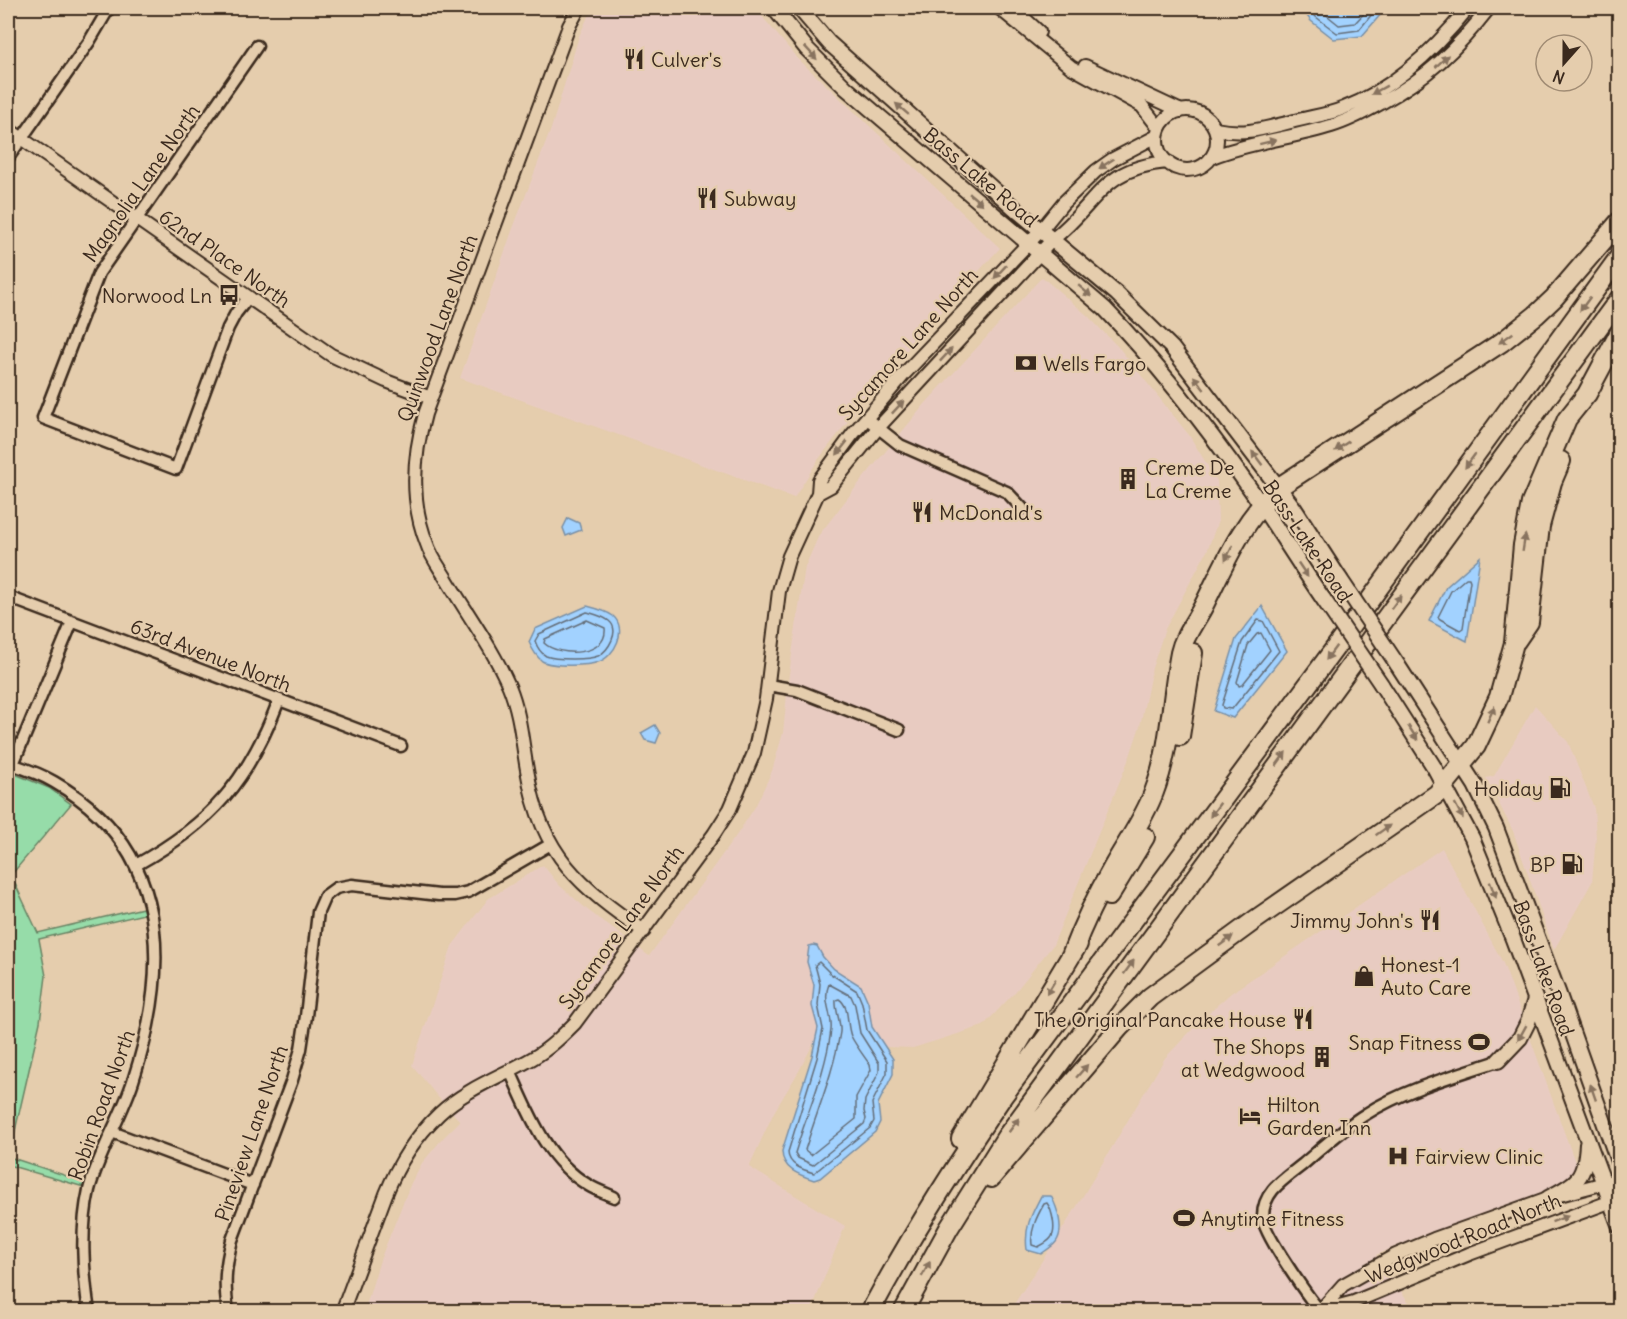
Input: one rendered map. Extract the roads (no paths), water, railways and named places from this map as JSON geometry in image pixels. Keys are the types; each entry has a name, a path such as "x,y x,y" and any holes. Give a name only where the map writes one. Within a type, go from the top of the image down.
{"highway":[{"path":"870,1311 911,1222 1072,953 1126,870 1161,807 1175,768 1191,659 1202,608 1235,541 1260,504 1279,487 1502,342 1554,298 1620,221"},
{"path":"870,1311 916,1228 1003,1096 1335,648 1620,256"},
{"path":"903,1311 949,1228 1006,1137 1620,298"},
{"path":"949,1228 1099,1052 1150,998 1255,920 1437,794 1476,746 1502,688 1515,643 1523,545 1531,503 1567,419 1587,394 1620,332"}],"main road":[{"name":"Bass Lake Road","path":"774,8 807,49 846,88 1105,309 1139,343 1187,403 1260,504 1381,684 1462,816 1482,861 1604,1184 1615,1200 1620,1227"},
{"name":"Bass Lake Road","path":"799,8 828,43 1041,230 1118,294 1172,348 1279,487 1397,664 1486,806 1512,866 1620,1167"},
{"path":"1498,1061 1520,1038 1535,999"},
{"path":"1548,1198 1570,1187 1580,1178 1586,1162 1587,1139"}],"street":[{"path":"8,158 89,42 109,8"},
{"name":"Quinwood Lane North","path":"579,8 566,35 431,398 418,438 414,469 415,495 425,542 489,648 509,688 519,717 532,799 550,844 579,881 644,931"},
{"path":"999,8 1096,82 1142,106 1158,132"},
{"path":"1013,8 1061,55 1181,111 1195,112 1205,117 1215,129 1217,143 1212,158"},
{"path":"1215,129 1235,133 1253,132 1344,108 1387,86 1430,50 1468,8"},
{"path":"1181,111 1167,117 1158,132 1156,142 1159,152 1179,169 1200,168 1212,158 1230,150 1333,126 1369,110 1410,87 1440,63 1466,37 1489,8"},
{"name":"Magnolia Lane North","path":"248,298 228,328 176,469 43,418 94,285 107,262 258,46"},
{"name":"62nd Place North","path":"8,129 331,355 386,381 431,398"},
{"name":"Sycamore Lane North","path":"342,1311 386,1194 410,1147 451,1104 536,1056 557,1041 575,1023 644,931 730,809 754,753 762,725 775,618 789,556 818,493 819,480 835,456 905,374 1041,230 1063,203 1096,171 1158,132"},
{"name":"Sycamore Lane North","path":"818,493 831,486 877,429 1107,183 1135,167 1168,162"},
{"path":"866,418 900,445 999,487 1022,508"},
{"name":"63rd Avenue North","path":"8,597 401,746"},
{"path":"10,763 72,622"},
{"path":"768,685 797,690 899,730"},
{"path":"136,865 175,842 201,822 223,799 242,775 259,747 279,700"},
{"name":"Robin Road North","path":"10,763 51,780 75,795 97,813 116,835 136,865 152,913 156,941 155,981 143,1047 133,1082 90,1188 84,1220 82,1252 89,1311"},
{"name":"Pineview Lane North","path":"228,1311 224,1284 226,1261 292,1080 301,1049 318,912 325,897 336,888 352,885 440,895 468,892 550,844"},
{"path":"1320,1311 1309,1298 1268,1232 1263,1220 1264,1207 1269,1193 1368,1112 1391,1100 1498,1061"},
{"path":"510,1071 527,1111 553,1154 568,1170 583,1181 614,1197"},
{"path":"112,1132 253,1185"},
{"name":"Wedgwood Road North","path":"1320,1311 1343,1285 1396,1255 1548,1198 1620,1179"},
{"name":"Wedgwood Road North","path":"1320,1311 1354,1302 1468,1254 1615,1200"}],"water":[{"path":"1301,8 1383,8 1382,13 1362,36 1334,39 1311,21"},
{"path":"568,518 579,523 581,530 566,536 563,528"},
{"path":"1480,557 1467,641 1429,621 1446,587"},
{"path":"587,606 613,616 617,622 618,642 610,655 598,662 586,664 561,665 542,661 529,642 535,629"},
{"path":"1262,606 1287,651 1233,718 1214,711 1236,639"},
{"path":"655,725 660,733 656,743 645,740 641,733"},
{"path":"809,946 817,946 834,969 861,986 868,1002 872,1027 893,1059 893,1074 878,1104 880,1122 875,1132 820,1178 814,1180 788,1167 782,1151 812,1056 818,1028 812,1006 814,985 807,962"},
{"path":"1041,1196 1051,1196 1058,1212 1060,1231 1056,1242 1041,1254 1027,1250 1026,1242 1029,1222"}],"place":[{"name":"Culver's","path":"634,59"},
{"name":"Subway","path":"707,198"},
{"name":"Norwood Ln","path":"229,295"},
{"name":"Wells Fargo","path":"1026,363"},
{"name":"Creme De La Creme","path":"1128,479"},
{"name":"McDonald's","path":"922,512"},
{"name":"Holiday","path":"1560,788"},
{"name":"BP","path":"1572,864"},
{"name":"Jimmy John's","path":"1430,920"},
{"name":"Honest-1 Auto Care","path":"1364,976"},
{"name":"The Original Pancake House","path":"1303,1019"},
{"name":"Snap Fitness","path":"1479,1042"},
{"name":"The Shops at Wedgwood","path":"1322,1057"},
{"name":"Hilton Garden Inn","path":"1250,1116"},
{"name":"Fairview Clinic","path":"1398,1156"},
{"name":"Anytime Fitness","path":"1184,1218"}]}
